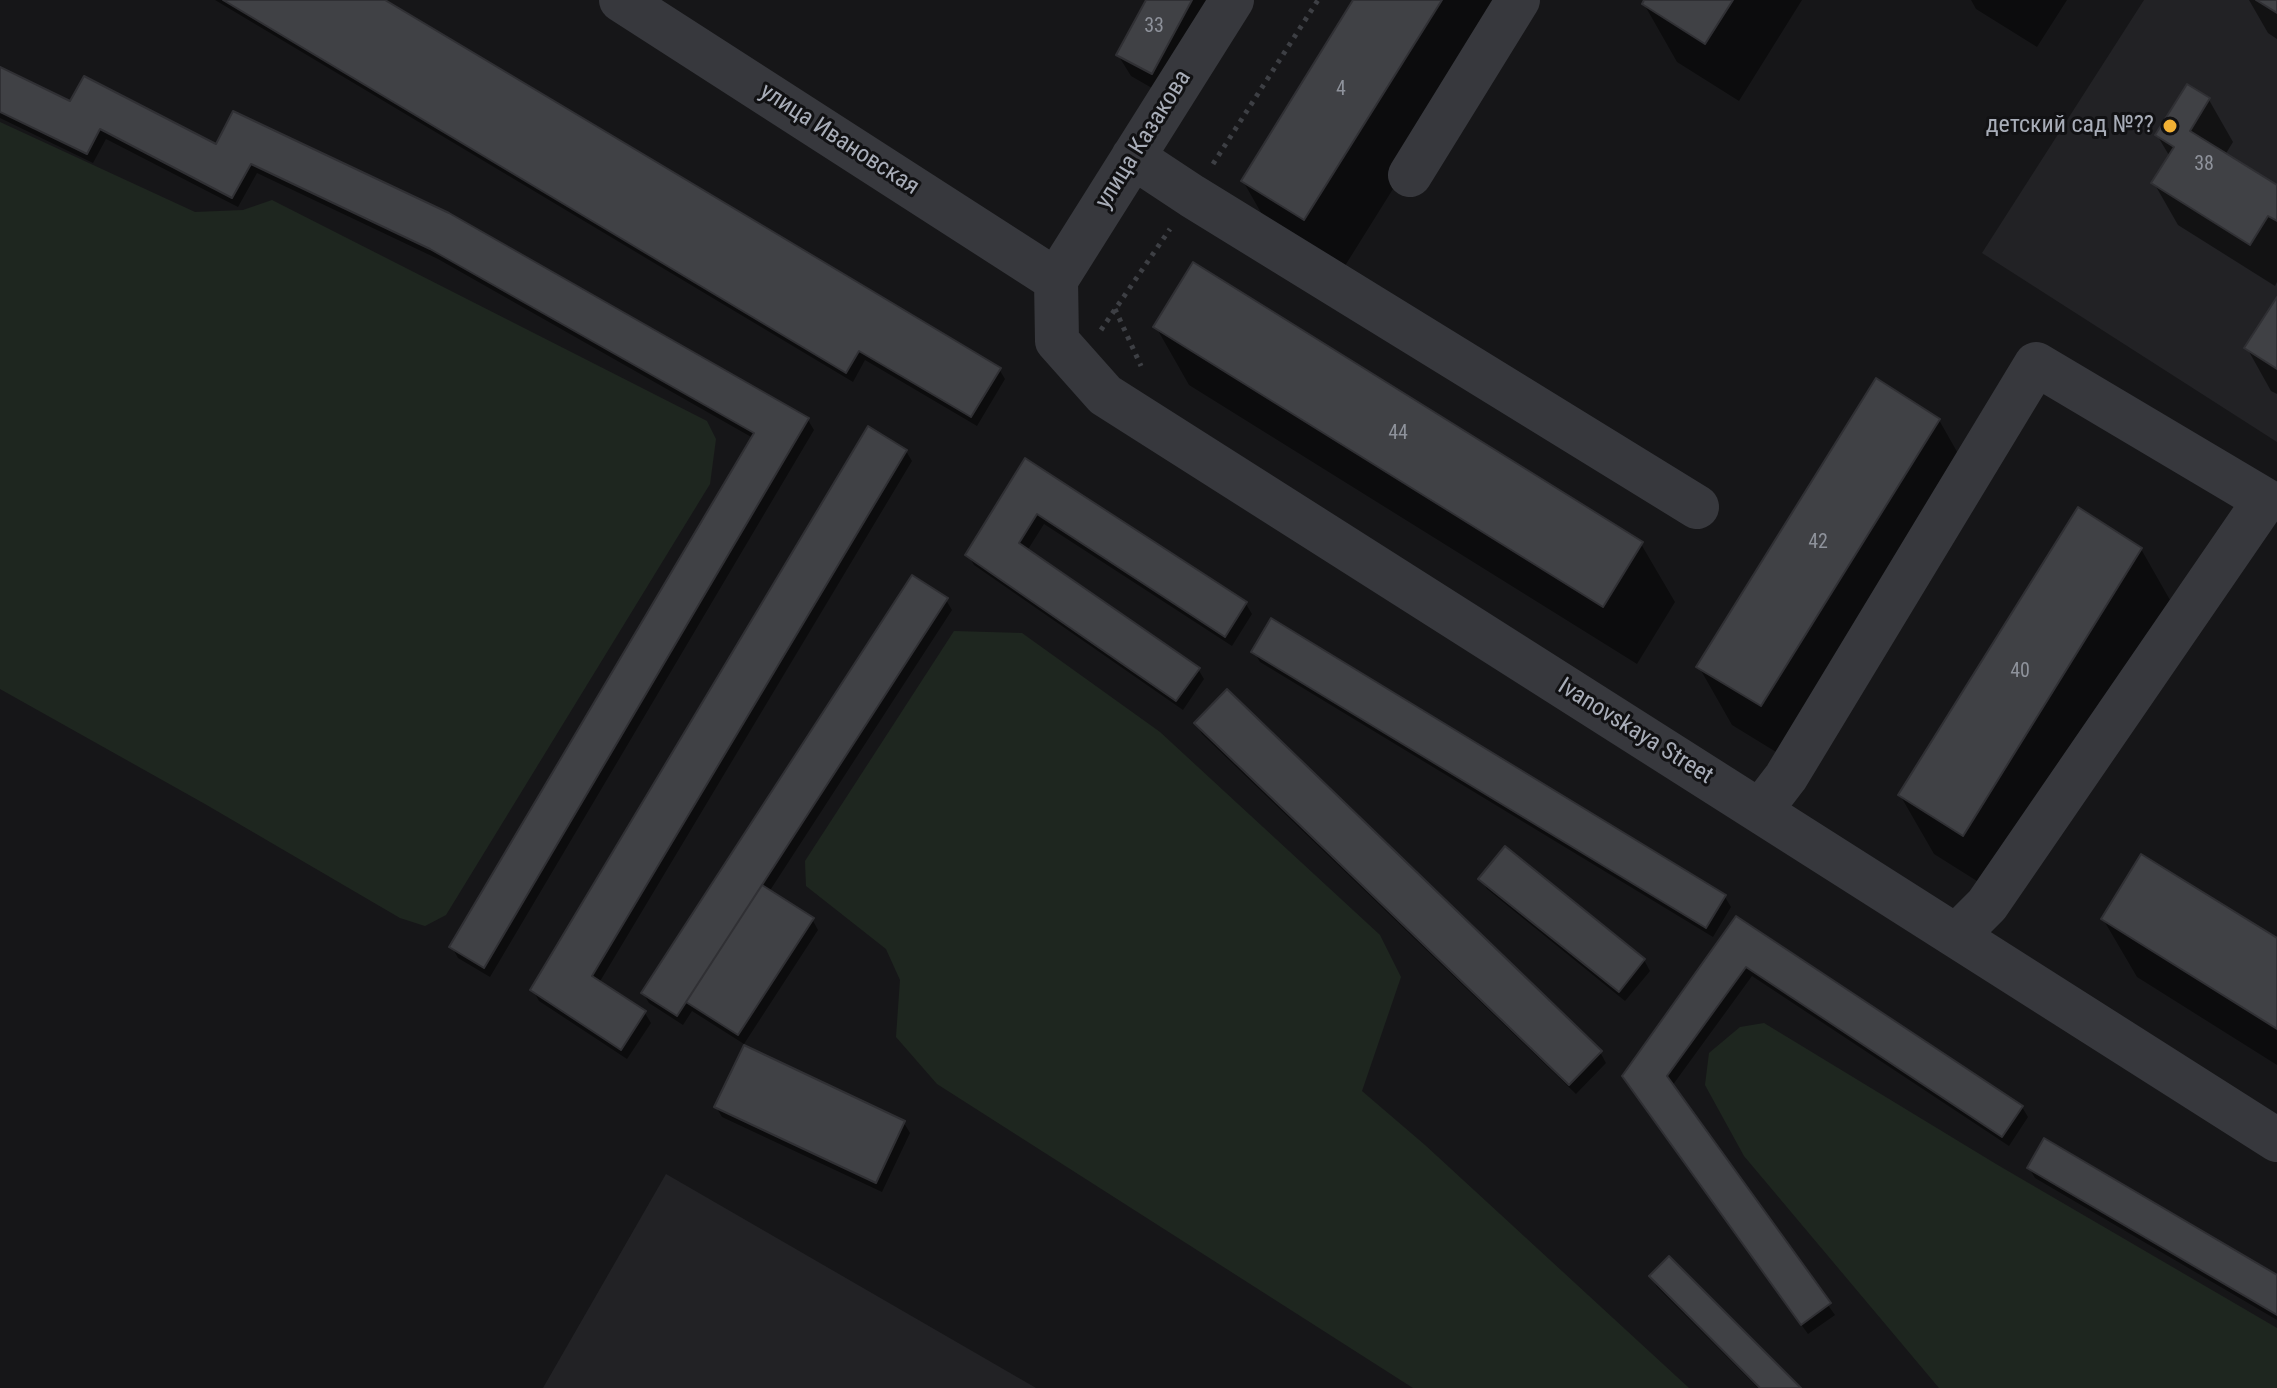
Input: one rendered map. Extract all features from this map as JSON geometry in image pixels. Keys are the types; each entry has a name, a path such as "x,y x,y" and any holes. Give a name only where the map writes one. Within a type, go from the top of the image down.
{"street":[{"name":"улица Ивановская","path":"621,0 1056,280"},
{"name":"улица Казакова","path":"1056,280 1232,0"},
{"path":"1410,175 1518,0"},
{"path":"1133,157 1697,507"},
{"name":"Ivanovskaya Street","path":"1056,280 1057,341 1105,395 2277,1140"},
{"path":"1760,811 1786,777 2036,364 2265,500 1987,905 1956,936"}],"shaded area":[{"name":"детский сад №??","path":"2144,0 2277,0 2277,442 1982,253"},
{"path":"0,122 195,212 243,210 272,200 707,421 716,439 710,484 446,915 425,926 400,918 0,689"},
{"path":"954,631 1022,633 1160,732 1380,935 1401,977 1362,1091 1689,1388 1413,1388 937,1084 896,1037 900,980 886,949 806,886 805,861"},
{"path":"1764,1023 1996,1164 2277,1328 2277,1388 1939,1388 1744,1156 1705,1085 1709,1053 1740,1027"},
{"path":"666,1174 1036,1388 543,1388"}],"building":[{"path":"223,0 385,0 1001,368 971,417 859,351 846,373"},
{"path":"1146,0 1192,0 1152,74 1116,55"},
{"path":"1353,0 1442,0 1304,220 1241,181"},
{"path":"1644,0 1733,0 1705,44 1642,4"},
{"path":"2256,0 2277,0 2277,13"},
{"path":"0,67 70,101 84,76 216,144 233,111 449,213 809,418 484,968 449,947 754,433 430,249 251,164 232,198 100,129 87,154 0,112"},
{"path":"2187,84 2210,98 2190,131 2277,185 2277,221 2268,216 2250,245 2151,183 2174,147 2155,135"},
{"path":"1193,262 1643,542 1603,607 1153,327"},
{"path":"2277,297 2277,369 2244,348"},
{"path":"1876,378 1940,419 1761,706 1696,667"},
{"path":"868,426 907,450 592,976 646,1011 621,1050 530,990"},
{"path":"1025,458 1247,602 1225,637 1037,514 1019,543 1200,668 1176,701 965,555"},
{"path":"2078,507 2142,548 1963,836 1898,795"},
{"path":"912,575 948,598 677,1016 641,993"},
{"path":"1271,618 1726,895 1706,928 1251,652"},
{"path":"1227,689 1602,1051 1569,1085 1194,723"},
{"path":"1505,846 1645,959 1619,992 1478,879"},
{"path":"2141,854 2277,938 2277,1029 2101,919"},
{"path":"762,885 814,918 738,1035 686,1002"},
{"path":"1736,916 2023,1106 2002,1137 1746,967 1667,1076 1831,1303 1801,1325 1622,1076"},
{"path":"744,1045 905,1121 876,1183 714,1107"},
{"path":"2044,1138 2277,1275 2277,1315 2027,1168"},
{"path":"1669,1256 1801,1388 1760,1388 1649,1276"}],"place":[{"name":"детский сад №??","path":"2170,126"}]}
